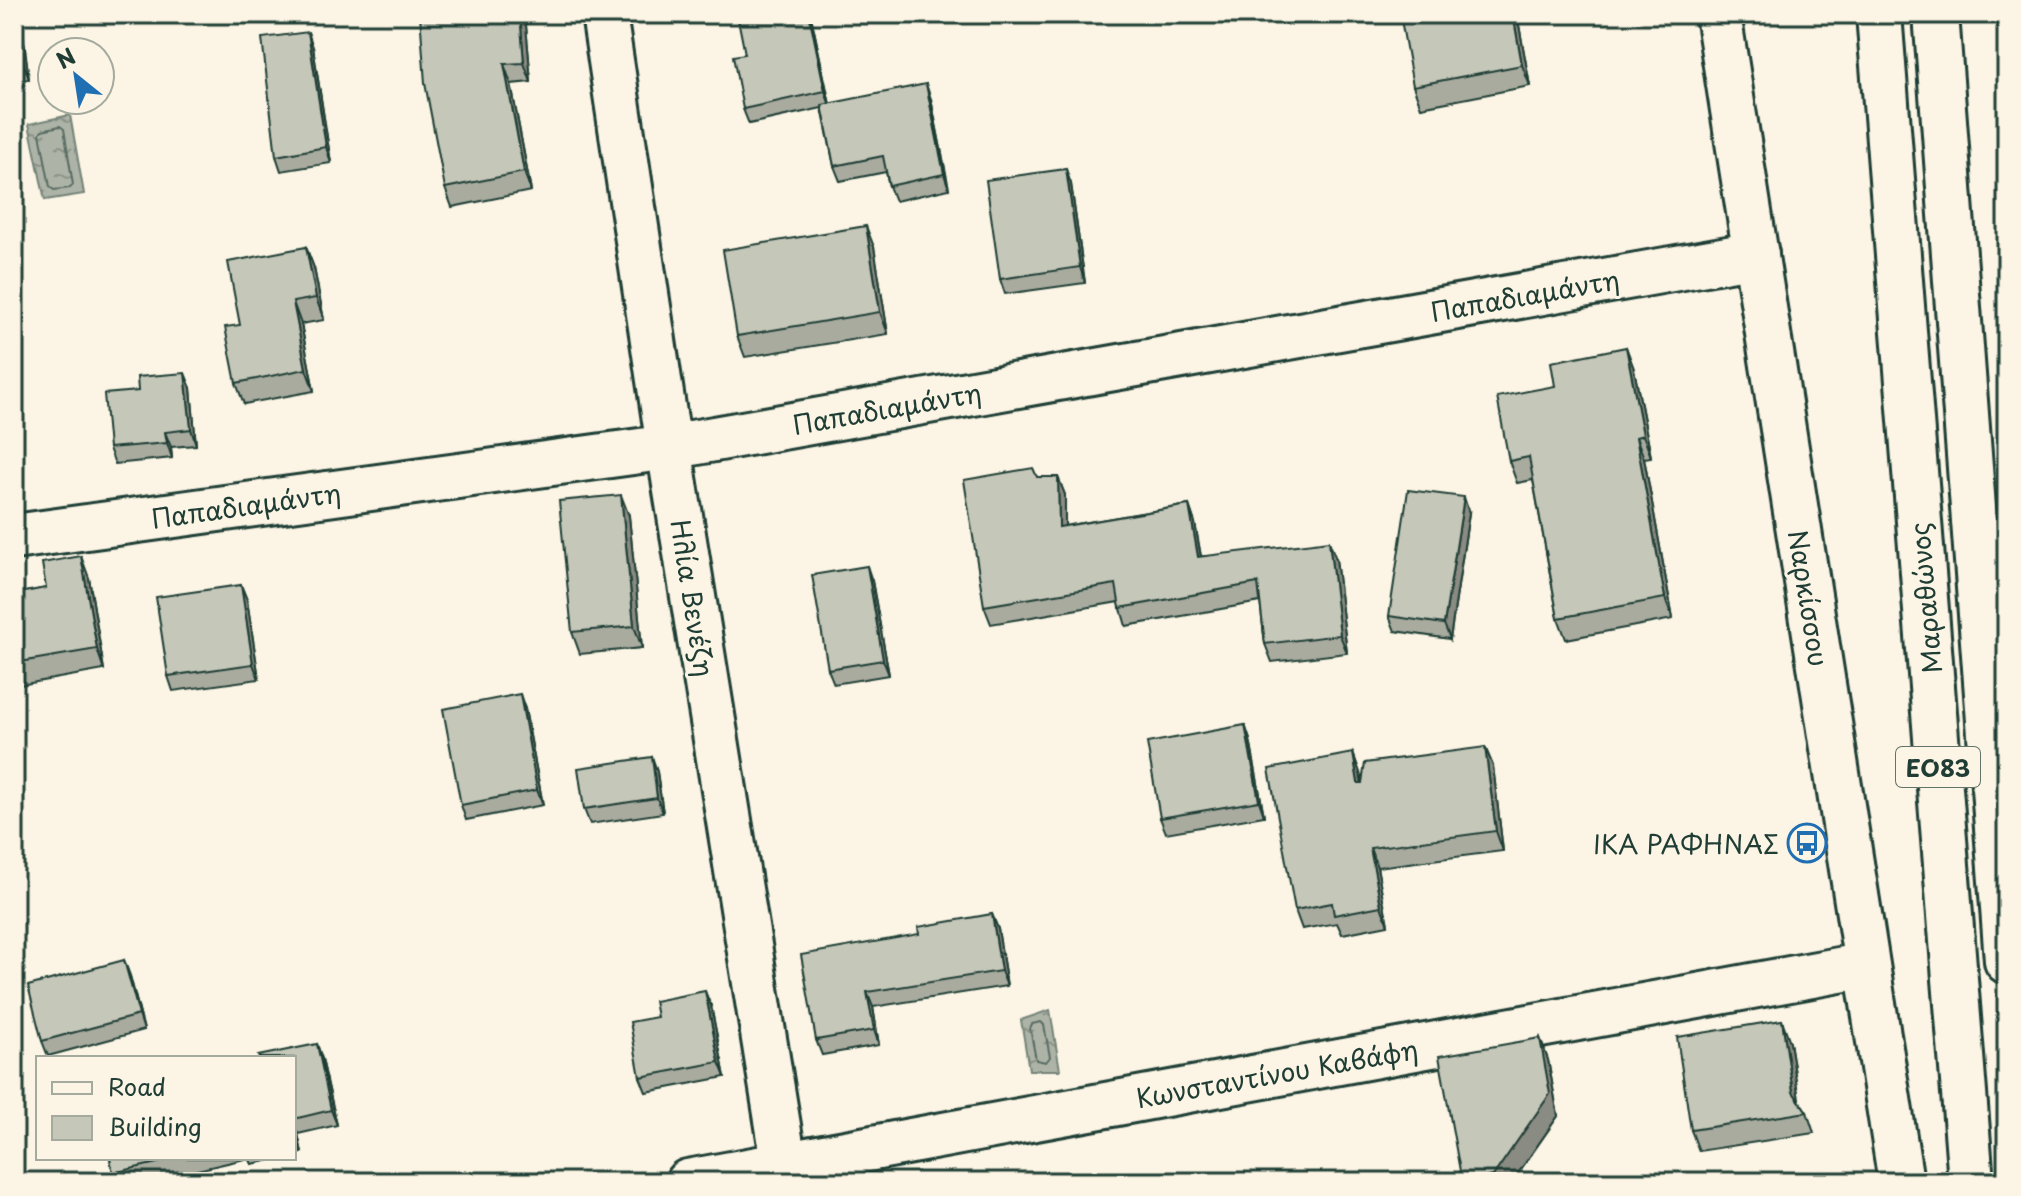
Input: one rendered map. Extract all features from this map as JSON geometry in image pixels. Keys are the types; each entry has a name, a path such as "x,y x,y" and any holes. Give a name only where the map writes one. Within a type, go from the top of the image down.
{"street":[{"name":"Ηλία Βενέζη","path":"604,14 669,447 785,1173"},
{"name":"Ναρκίσσου","path":"1718,14 1901,1182"},
{"name":"Μαραθώνος","path":"1879,14 1971,1182"},
{"name":"Μαραθώνος","path":"1936,14 2007,961"},
{"name":"Παπαδιαμάντη","path":"14,537 669,447 1756,254"},
{"name":"Κωνσταντίνου Καβάφη","path":"688,1182 785,1173 1866,965"}],"water":[{"path":"70,116 84,194 45,200 29,124"},
{"path":"1050,1010 1060,1070 1029,1070 1021,1020"}],"building":[{"path":"14,14 21,57 14,58"},
{"path":"420,14 520,14 524,63 504,64 524,172 445,188 425,83"},
{"path":"737,14 809,14 825,91 743,109 733,56 745,54"},
{"path":"1400,14 1513,14 1522,65 1413,86"},
{"path":"308,32 326,147 276,156 262,38"},
{"path":"926,84 944,174 889,186 883,156 834,166 822,105"},
{"path":"1066,169 1080,267 1000,279 986,180"},
{"path":"866,226 880,312 737,336 723,250"},
{"path":"306,247 316,298 293,302 306,369 236,383 225,327 240,325 228,262"},
{"path":"1626,347 1643,435 1636,437 1665,598 1558,618 1529,457 1509,461 1497,397 1555,386 1551,362"},
{"path":"185,373 191,429 165,432 167,443 109,448 104,394 138,391 137,377"},
{"path":"1033,468 1037,477 1058,477 1059,527 1189,505 1198,557 1329,541 1340,635 1265,644 1258,583 1120,608 1116,584 984,606 964,480"},
{"path":"1408,490 1464,497 1444,624 1389,616"},
{"path":"621,495 634,626 572,632 559,501"},
{"path":"81,556 97,649 14,663 14,594 46,588 42,563"},
{"path":"867,566 883,660 828,669 812,575"},
{"path":"241,585 253,664 168,676 156,597"},
{"path":"520,694 537,790 461,805 443,709"},
{"path":"1245,725 1259,801 1160,818 1147,743"},
{"path":"1485,747 1496,831 1370,848 1381,906 1334,915 1332,903 1295,910 1269,769 1353,753 1358,783 1362,783 1365,763"},
{"path":"652,757 657,798 584,809 578,768"},
{"path":"992,914 1001,971 867,992 874,1030 816,1040 801,955 919,934 918,927"},
{"path":"124,960 139,1015 42,1041 28,986"},
{"path":"705,991 719,1062 640,1077 630,1022 657,1017 654,1001"},
{"path":"1782,1020 1793,1092 1807,1112 1691,1130 1677,1037"},
{"path":"1540,1038 1550,1094 1493,1176 1462,1182 1439,1056"},
{"path":"317,1044 331,1110 296,1119 296,1056 258,1056"},
{"path":"110,1160 170,1160 113,1173"}],"place":[{"name":"ΙΚΑ ΡΑΦΗΝΑΣ","path":"1807,843"}]}
